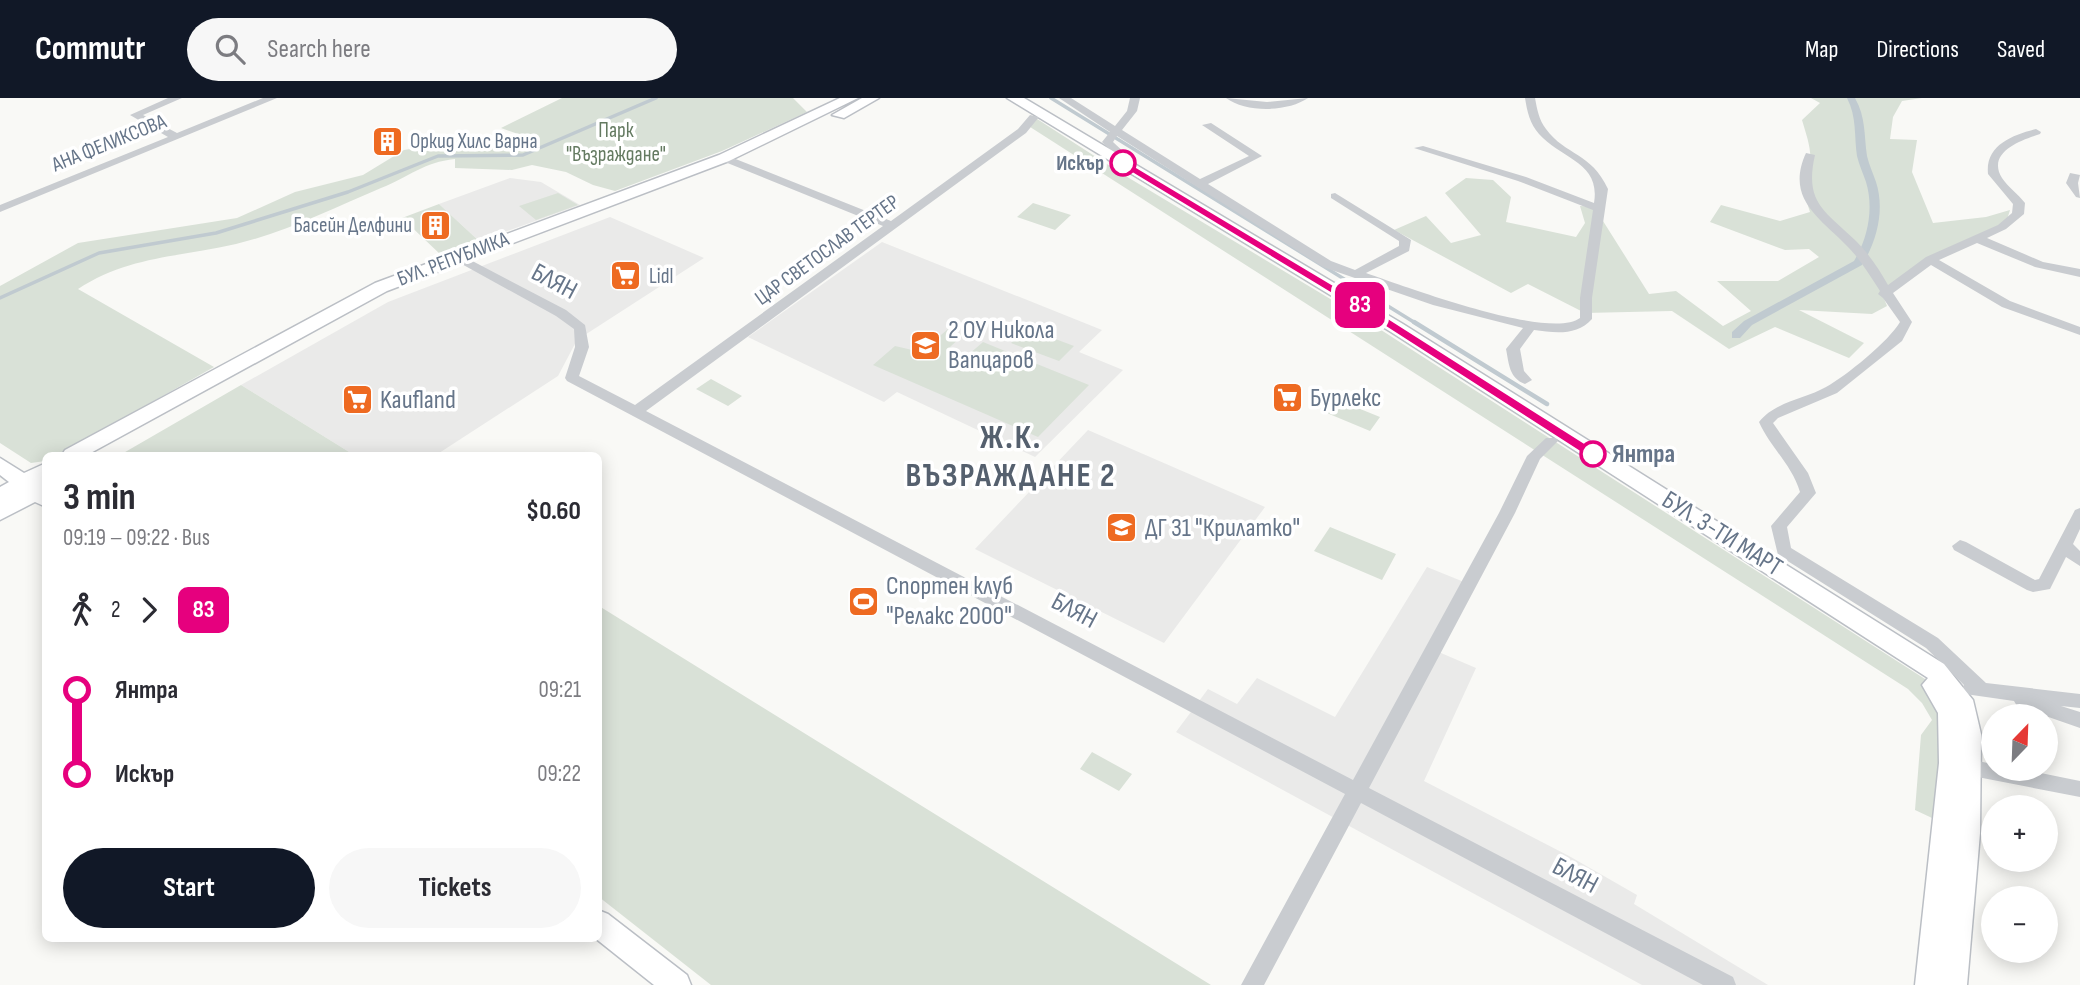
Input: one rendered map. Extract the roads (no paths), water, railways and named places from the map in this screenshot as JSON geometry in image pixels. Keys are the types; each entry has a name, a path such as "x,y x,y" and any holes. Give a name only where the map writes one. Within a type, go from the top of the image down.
{"street":[{"name":"АНА ФЕЛИКСОВА","path":"0,209 272,98"},
{"name":"БУЛ. РЕПУБЛИКА","path":"729,160 850,98"},
{"name":"БУЛ. РЕПУБЛИКА","path":"77,452 362,295 729,160 872,98"},
{"name":"БУЛ. 3-ТИ МАРТ","path":"999,98 1367,321 1550,442 1945,687"},
{"name":"БУЛ. 3-ТИ МАРТ","path":"1014,98 1375,314 1924,661 1968,716 1929,985"},
{"path":"1064,98 1112,133 1327,264 1437,302 1531,326 1561,329 1578,327 1586,319 1586,298 1602,189 1599,178 1590,167 1539,132 1530,98"},
{"path":"1122,162 1123,156 1107,142 1132,111 1135,98"},
{"path":"1231,98 1253,105 1274,105 1303,98"},
{"path":"171,99 135,115 177,137"},
{"name":"ЦАР СВЕТОСЛАВ ТЕРТЕР","path":"638,410 1022,131 1034,117"},
{"path":"1198,184 1257,156 1207,125"},
{"path":"1884,294 1930,260 2002,227 2018,214 2019,203 1995,176 1993,163 1998,152 2008,142 2036,132"},
{"path":"1419,148 1522,180 1598,208"},
{"path":"1810,155 1803,173 1804,189 1829,226 1862,256 1884,294 1906,322 1897,338 1832,390 1813,401 1773,415 1766,422 1770,432 1798,465 1808,493 1780,526 1779,534 1784,551 1932,643 1982,691"},
{"path":"729,160 893,226"},
{"path":"2074,175 2072,183 2080,195"},
{"path":"1335,196 1408,244 1356,274"},
{"path":"1976,238 2016,259 2059,271 2080,273"},
{"name":"БУЛ. РЕПУБЛИКА","path":"107,452 361,308 460,260"},
{"name":"БЛЯН","path":"460,260 570,318 580,328 583,337 572,377 1725,985"},
{"path":"1930,260 2006,304 2080,331"},
{"path":"1525,380 1517,372 1513,349 1531,326"},
{"path":"1252,985 1517,493 1534,456 1550,442"},
{"path":"0,465 37,490"},
{"path":"0,496 37,490"},
{"path":"0,513 37,490"},
{"path":"1960,545 2033,586 2044,585 2066,547 2080,514"},
{"path":"2066,547 2080,560"},
{"path":"1945,687 2080,701"},
{"path":"2001,694 2080,720"},
{"path":"1960,765 2080,789"},
{"name":"БУЛ. 3-ТИ МАРТ","path":"1953,985 1967,833 1960,765"},
{"path":"602,926 677,985"}],"waterway":[{"path":"0,298 99,253 216,233 348,192 438,156 523,155 656,98"},
{"path":"1051,98 1417,324"},
{"path":"1736,335 1748,323 1858,263 1863,254 1874,216 1873,196 1863,160 1859,118 1851,98"},
{"path":"1414,322 1547,404"}],"place":[{"name":"Оркид Хилс Варна","path":"387,141"},
{"name":"Искър","path":"1123,163"},
{"name":"Басейн Делфини","path":"435,225"},
{"name":"Lidl","path":"626,276"},
{"name":"2 ОУ Никола Вапцаров","path":"925,345"},
{"name":"Бурлекс","path":"1287,398"},
{"name":"Kaufland","path":"357,400"},
{"name":"Янтра","path":"1593,454"},
{"name":"ДГ 31 \"Крилатко\"","path":"1122,528"},
{"name":"Спортен клуб \"Релакс 2000\"","path":"863,601"}],"district":[{"name":"Ж.К. ВЪЗРАЖДАНЕ 2","path":"1011,457"}],"park label":[{"name":"Парк \"Възраждане\"","path":"616,142"}]}
